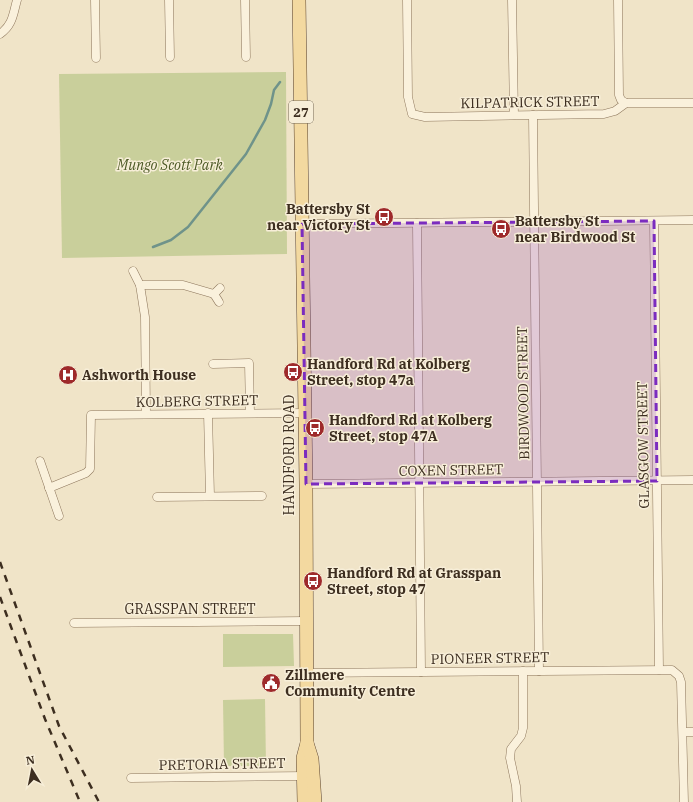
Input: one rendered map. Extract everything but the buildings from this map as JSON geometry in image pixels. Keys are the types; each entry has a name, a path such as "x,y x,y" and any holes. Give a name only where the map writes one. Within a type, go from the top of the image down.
{"main road":[{"name":"HANDFORD ROAD","path":"299,0 306,484 307,743 303,758 315,802"},
{"name":"HANDFORD ROAD","path":"304,802 309,776"}],"street":[{"path":"0,34 7,30 11,23 17,0"},
{"path":"95,0 96,58"},
{"path":"169,0 170,57"},
{"path":"245,0 246,57"},
{"name":"KILPATRICK STREET","path":"407,0 408,98 412,114 425,117 604,114 615,111 626,103 693,103"},
{"path":"512,0 514,115"},
{"path":"618,0 619,95 621,100 626,103"},
{"name":"BIRDWOOD STREET","path":"533,115 539,671"},
{"path":"302,224 693,220"},
{"name":"GLASGOW STREET","path":"654,221 659,670"},
{"path":"418,223 422,672"},
{"path":"133,271 140,285 144,317 146,414"},
{"path":"140,285 183,285 214,294 219,302"},
{"path":"214,294 220,288"},
{"path":"213,364 249,363 250,413"},
{"path":"208,413 210,496"},
{"name":"KOLBERG STREET","path":"49,488 86,473 90,469 91,415 305,413"},
{"path":"40,461 59,516"},
{"name":"COXEN STREET","path":"306,484 693,480"},
{"path":"156,497 262,496"},
{"name":"GRASSPAN STREET","path":"74,623 306,621"},
{"name":"PIONEER STREET","path":"306,673 659,670 675,672 681,682 683,732"},
{"path":"516,802 516,786 510,758 511,749 522,733 523,671"},
{"path":"684,802 683,732 693,732"},
{"name":"PRETORIA STREET","path":"131,778 309,776"}],"highlighted area":[{"path":"654,221 657,481 306,484 302,224"}],"green space":[{"name":"Mungo Scott Park","path":"286,72 287,254 62,258 59,74"},
{"path":"223,634 293,634 294,666 223,667"},
{"path":"265,699 266,766 224,766 223,700"}],"waterway":[{"path":"153,247 171,240 188,227 246,154 265,120 274,90 280,82"}],"railway":[{"path":"0,562 59,726 99,802"},
{"path":"0,597 45,719 80,802"}],"place":[{"name":"Battersby St near Victory St","path":"384,217"},
{"name":"Battersby St near Birdwood St","path":"501,229"},
{"name":"Handford Rd at Kolberg Street, stop 47a","path":"293,372"},
{"name":"Ashworth House","path":"68,375"},
{"name":"Handford Rd at Kolberg Street, stop 47A","path":"315,428"},
{"name":"Handford Rd at Grasspan Street, stop 47","path":"313,581"},
{"name":"Zillmere Community Centre","path":"271,683"}]}
